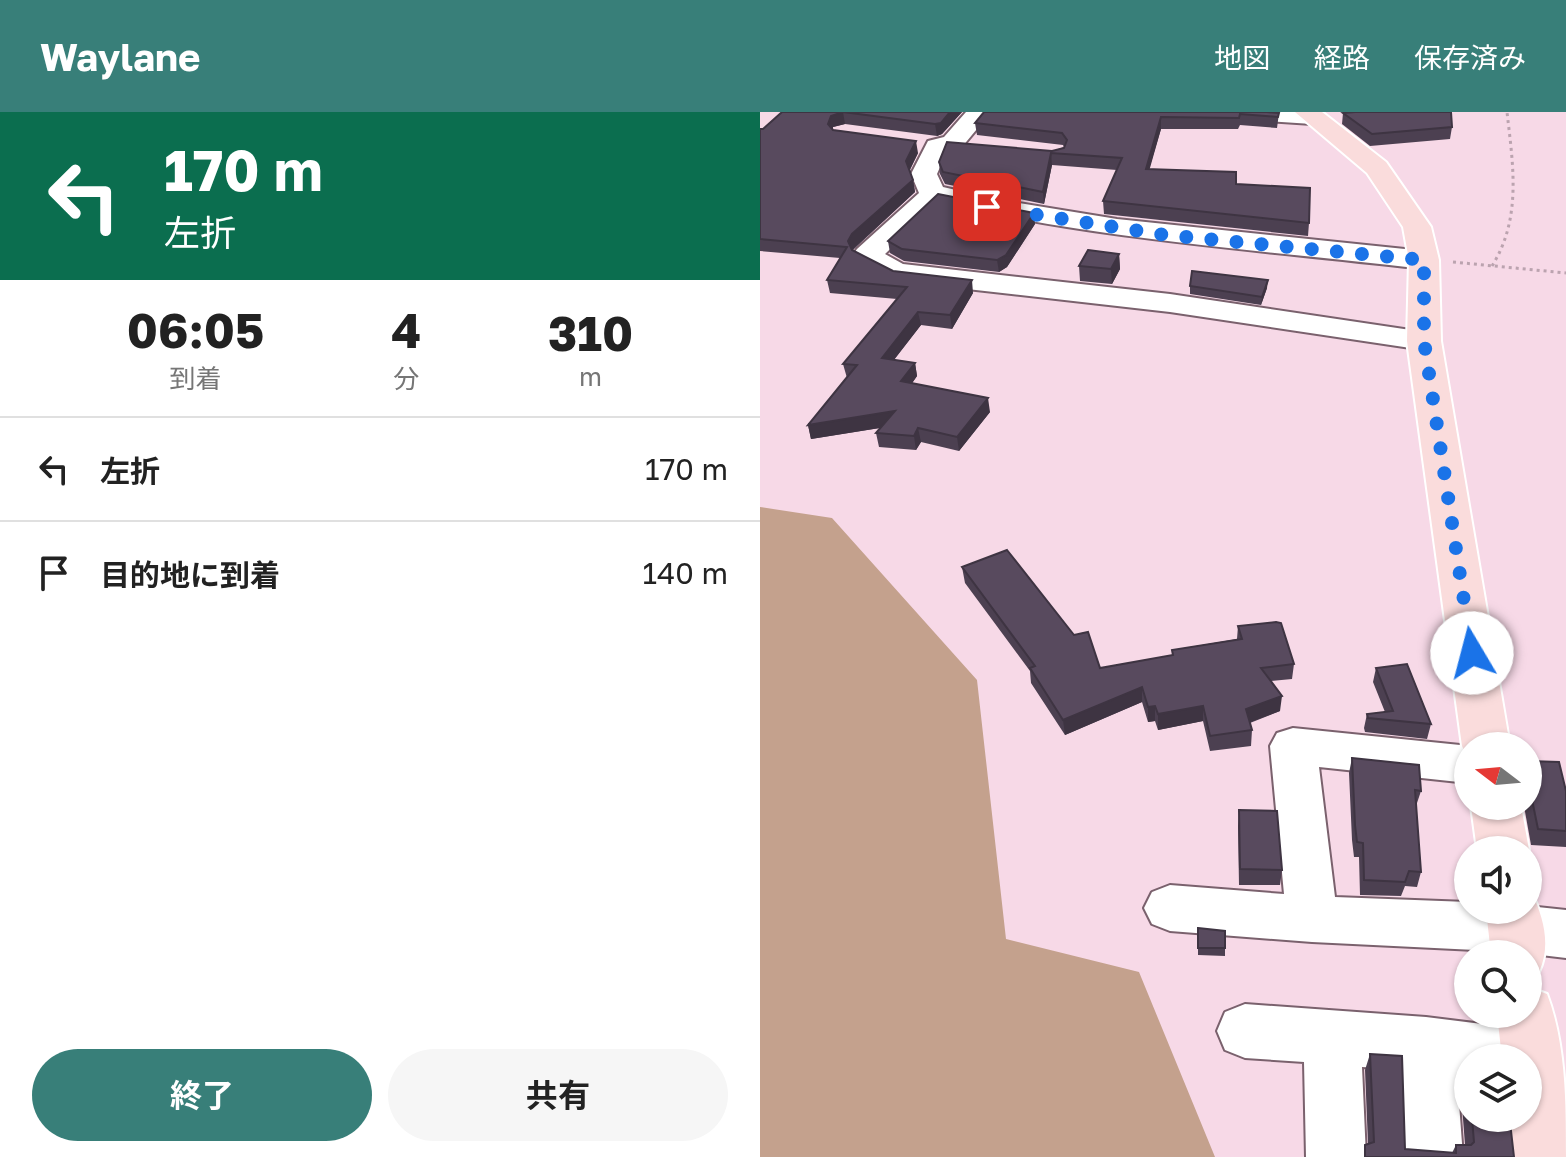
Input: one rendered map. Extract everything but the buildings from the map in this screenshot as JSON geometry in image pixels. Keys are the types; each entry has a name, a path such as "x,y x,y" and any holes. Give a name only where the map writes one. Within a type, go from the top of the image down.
{"main road":[{"path":"1310,114 1377,168 1417,227 1424,260 1424,341 1484,732"},
{"path":"1528,1036 1544,1157"}],"street":[{"path":"979,112 945,144 929,183 867,255 896,272 1170,303 1424,341"},
{"path":"1236,112 1310,114"},
{"path":"909,141 981,145"},
{"path":"898,173 987,207 1062,221 1180,237 1424,260"},
{"path":"1312,919 1293,746 1454,763"},
{"path":"1170,908 1529,931"},
{"path":"1245,1031 1426,1044 1528,1036"},
{"path":"1332,1037 1336,1157"},
{"path":"1426,1044 1433,1157"}],"path":[{"path":"1492,266 1506,243 1510,212 1513,150 1507,112"},
{"path":"1424,260 1566,273"}],"shaded area":[{"path":"760,507 832,518 977,680 1006,939 1139,972 1215,1157 760,1157"}],"route":[{"path":"987,207 1165,235 1424,260 1424,341 1472,653"}]}
